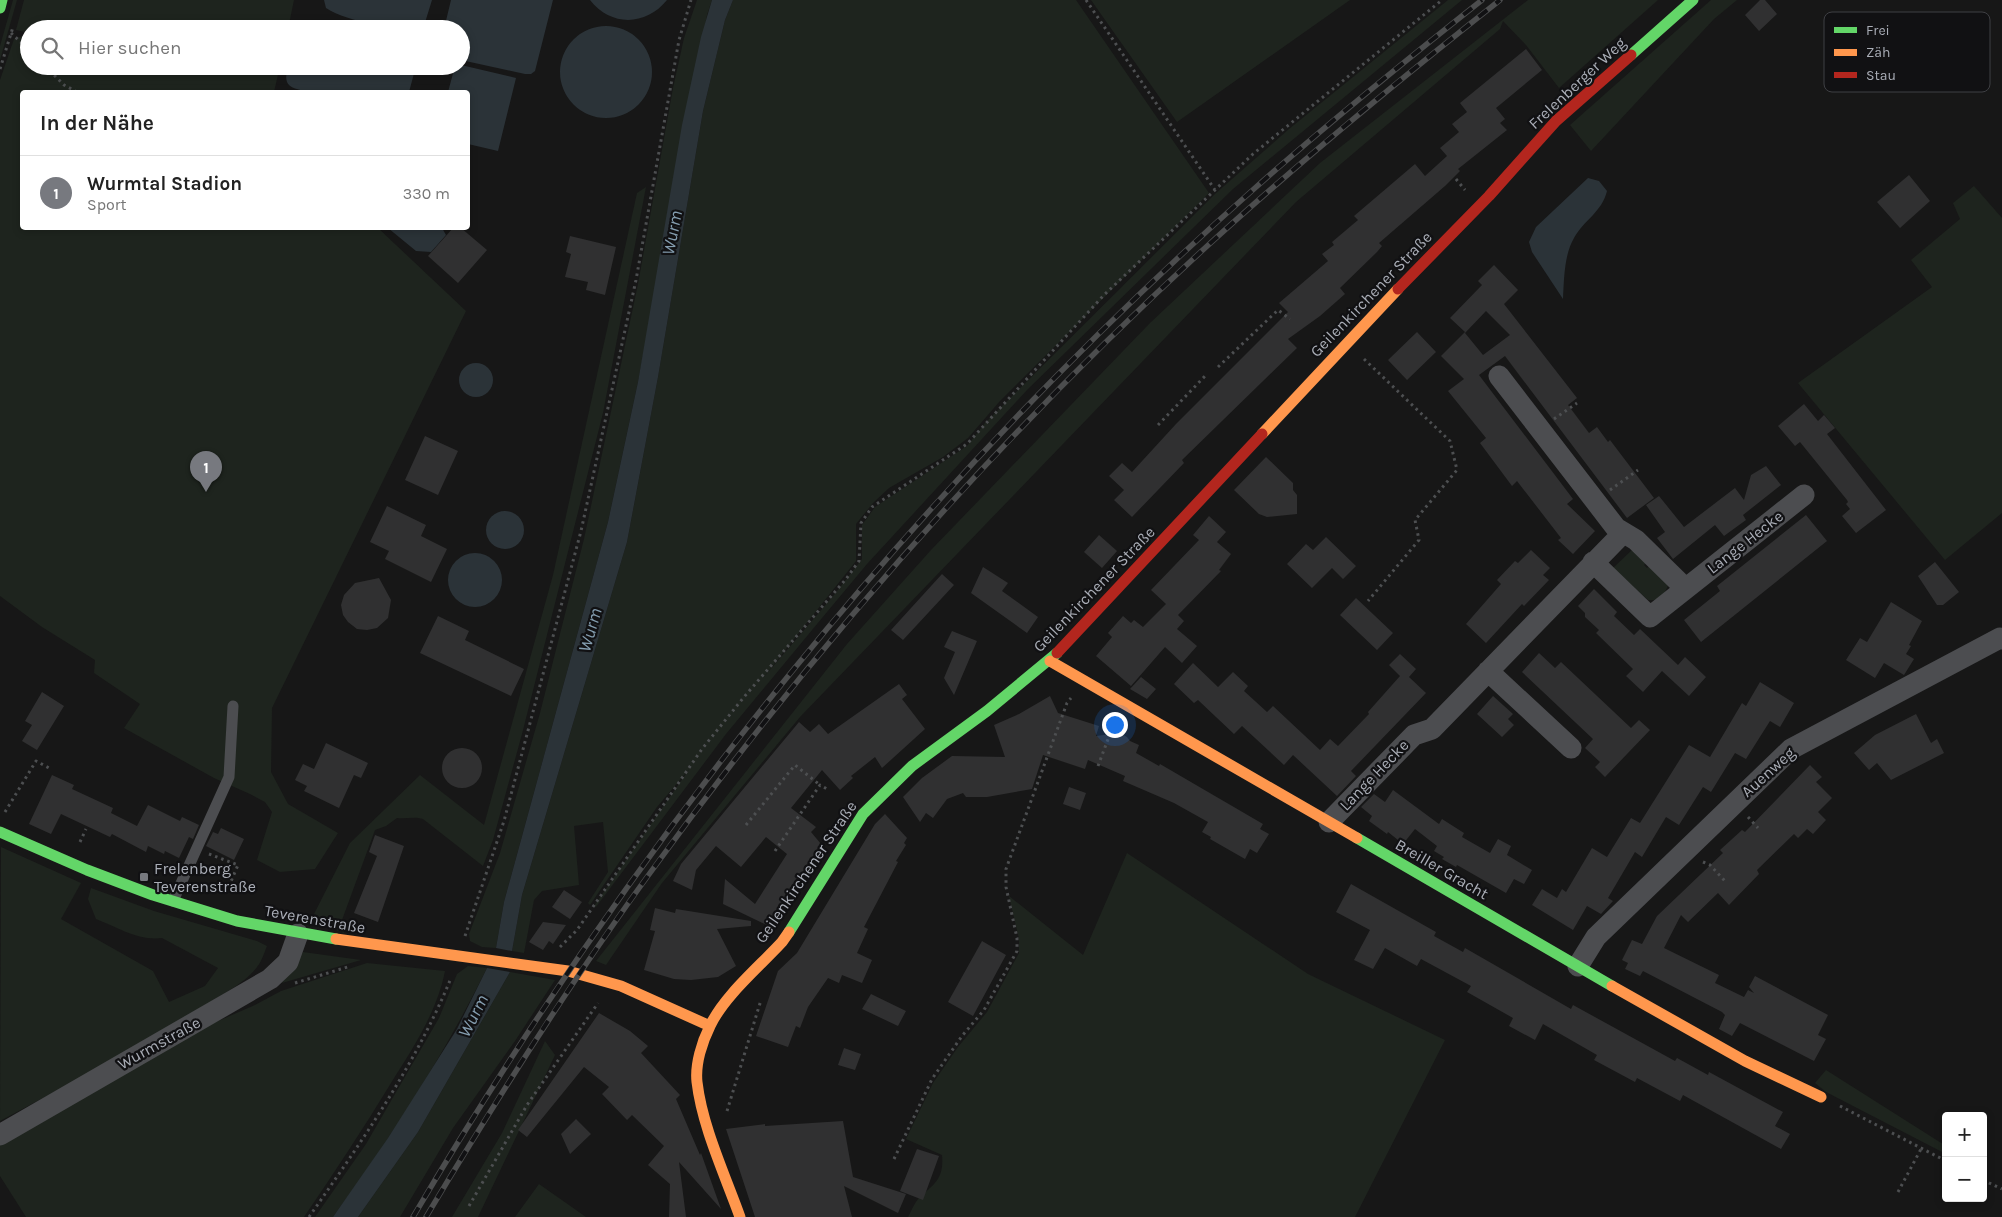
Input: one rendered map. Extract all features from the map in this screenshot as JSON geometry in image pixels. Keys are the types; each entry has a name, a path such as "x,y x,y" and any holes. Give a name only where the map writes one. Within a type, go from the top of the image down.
{"street":[{"path":"0,8 2,0"},
{"name":"Frelenberger Weg","path":"1489,196 1556,121 1693,0"},
{"name":"Geilenkirchener Straße","path":"740,1217 704,1114 697,1081 698,1061 710,1026 723,1006 782,942 863,814 912,766 987,712 1065,648 1347,343 1426,259 1489,196"},
{"path":"1499,376 1594,502 1622,534 1636,540 1685,588"},
{"name":"Lange Hecke","path":"1593,562 1650,616 1804,495"},
{"name":"Lange Hecke","path":"1328,822 1414,735 1432,729 1622,534"},
{"name":"Auenweg","path":"1578,966 1596,937 1791,749 1959,659 1984,648 2000,638 2002,640"},
{"name":"Breiller Gracht","path":"1050,661 1745,1061 1821,1097"},
{"path":"1488,671 1572,748"},
{"name":"Teverenstraße","path":"0,832 90,872 216,914 298,934 552,968 611,984"},
{"name":"Wurmstraße","path":"0,1135 270,979 288,962 298,934"},
{"path":"611,984 710,1026"}],"lane":[{"path":"173,900 229,777 234,706"}],"path":[{"path":"459,956 504,821 581,531 636,280 679,40 691,0"},
{"path":"1086,0 1215,190"},
{"path":"552,968 559,947 577,930 702,749 859,561 861,523 872,507 967,444 1104,295 1215,190 1254,154 1442,0"},
{"path":"0,69 14,25"},
{"path":"6,29 20,41"},
{"path":"55,75 74,90"},
{"path":"1218,366 1278,310 1290,319"},
{"path":"1347,343 1450,441 1456,470 1415,520 1418,540 1368,601"},
{"path":"1158,425 1207,374"},
{"path":"1539,429 1577,403"},
{"path":"1594,502 1638,470"},
{"path":"894,1159 932,1079 962,1036 984,1010 1017,951 1017,938 1006,887 1006,869 1067,703 1084,681"},
{"path":"1098,766 1114,723 1127,706"},
{"path":"0,821 36,761 51,769"},
{"path":"746,825 795,765 826,789"},
{"path":"775,851 820,785"},
{"path":"1686,849 1697,859 1710,865 1725,881"},
{"path":"206,852 238,865 216,914"},
{"path":"270,979 280,987 356,964"},
{"path":"309,1217 359,1145 418,1048 435,1016 452,974"},
{"path":"734,1096 761,997 751,976"},
{"path":"469,1206 527,1105 611,984"},
{"path":"1821,1097 1942,1159"},
{"path":"1898,1192 1921,1149"},
{"path":"1987,1182 2002,1189"}],"shaded area":[{"path":"13,0 17,0 0,60 0,46"},
{"path":"24,0 294,0 290,20 20,20 20,31 16,30"},
{"path":"697,0 712,0 707,15 638,382 608,522 504,902 496,948 482,947 470,941 469,934 500,853 540,713 584,539 638,284 673,88 684,38"},
{"path":"733,0 1076,0 1209,193 1000,401 968,438 943,457 889,488 873,503 856,524 856,561 763,678 862,559 862,525 875,507 967,446 985,423 1216,193 1289,129 1448,0 1462,0 1233,189 1028,389 867,564 726,734 596,907 594,906 690,768 657,807 590,905 588,903 608,872 603,822 574,826 579,885 542,891 534,900 524,953 512,951 522,895 627,542 658,377 703,111 725,20"},
{"path":"1091,0 1350,0 1177,122"},
{"path":"1528,0 1658,0 1559,88 1526,45 1503,21 1500,29 1296,202 800,717 662,883 606,965 596,961 847,644 931,550 1150,323 1320,163"},
{"path":"1711,0 1737,0 1714,19 1591,151 1570,125"},
{"path":"20,37 20,75 278,75 274,90 20,90 20,230 380,230 466,311 272,708 271,772 288,804 338,833 315,869 280,872 257,860 272,812 265,802 214,778 124,728 140,704 94,673 95,660 42,627 0,596 0,80 14,39"},
{"path":"1974,186 2002,218 2002,513 1945,560 1798,383 1932,287 1911,260 1960,219 1953,203"},
{"path":"646,187 603,413 522,734 493,840 483,866 423,819 397,818 386,826 375,830 342,920 344,933 326,926 314,914 350,843 420,775 484,825 553,575 637,193"},
{"path":"1633,549 1648,561 1644,565 1647,568 1652,564 1662,573 1668,586 1663,595 1658,599 1648,600 1613,568"},
{"path":"1,847 81,883 61,919 153,971 169,1002 205,986 218,968 162,938 136,935 96,919 88,899 91,888 154,911 257,941 267,946 263,957 246,979 203,1007 200,1014 0,1121"},
{"path":"1127,853 1308,974 1445,1040 1355,1217 908,1217 917,1200 938,1179 942,1169 942,1155 906,1139 933,1083 958,1047 987,1012 1019,953 1019,939 1009,896 1083,955"},
{"path":"303,952 361,960 282,983"},
{"path":"367,963 445,971 436,1001 416,1043 304,1217 26,1217 0,1176 0,1142 202,1028 255,1005 281,991"},
{"path":"468,966 487,968 416,1096 333,1217 315,1217 366,1144 439,1018 457,974"},
{"path":"510,972 555,980 515,1041 453,1128 400,1217 358,1217 418,1132"},
{"path":"545,1041 555,1055 478,1217 452,1217 502,1133"},
{"path":"1826,1070 1942,1143 1942,1152 1826,1092 1815,1083"},
{"path":"539,1184 586,1217 515,1217"}],"water":[{"path":"324,0 432,0 426,20 356,20 326,8"},
{"path":"451,0 553,0 535,71 531,74 470,62 470,20 446,20"},
{"path":"590,0 667,0 659,9 649,15 639,19 628,20 608,15 598,9"},
{"name":"Wurm","path":"712,0 733,0 725,20 703,111 658,377 627,542 522,895 512,951 496,948 504,902 608,522 638,382 682,125 701,37"},
{"path":"606,26 624,29 639,39 649,54 652,72 649,90 639,105 624,115 606,118 588,115 573,105 563,90 560,72 563,54 573,39 588,29"},
{"path":"470,67 516,78 498,151 470,144 470,90 449,90 453,75 470,75"},
{"path":"414,75 410,90 301,90 289,85 286,76"},
{"path":"1588,178 1599,181 1607,191 1601,205 1574,238 1568,252 1563,299 1532,252 1529,242 1536,227"},
{"path":"390,230 443,230 446,235 431,252 416,251"},
{"path":"476,363 488,368 493,380 488,392 476,397 464,392 459,380 464,368"},
{"path":"505,511 518,517 524,530 518,543 505,549 492,543 486,530 492,517"},
{"path":"475,553 485,555 494,561 500,570 502,580 500,590 494,599 485,605 475,607 465,605 456,599 450,590 448,580 450,570 456,561 465,555"},
{"name":"Wurm","path":"487,968 510,972 418,1132 358,1217 333,1217 388,1138 457,1029"}],"building":[{"path":"1760,0 1765,0 1777,14 1759,31 1745,15"},
{"path":"1526,49 1542,70 1496,108 1505,119 1500,123 1507,130 1458,169 1460,171 1445,186 1379,243 1382,246 1377,252 1340,288 1345,294 1320,316 1288,339 1297,348 1182,460 1184,463 1132,517 1114,500 1124,490 1109,476 1122,463 1132,472 1176,424 1288,312 1279,303 1328,261 1322,254 1334,245 1332,242 1358,220 1354,216 1415,164 1425,176 1447,156 1440,148 1459,132 1452,124 1467,112 1460,103"},
{"path":"1909,175 1930,201 1900,228 1877,202"},
{"path":"451,230 463,230 487,250 458,283 428,256"},
{"path":"570,236 616,247 605,295 586,290 588,282 565,277 571,254 566,252"},
{"path":"1494,265 1518,290 1504,304 1577,398 1568,405 1589,433 1597,427 1608,442 1610,440 1654,498 1627,518 1505,356 1479,375 1573,499 1567,504 1595,531 1573,554 1558,540 1561,538 1517,481 1512,486 1480,443 1486,438 1448,391 1464,379 1441,356 1465,332 1450,318 1482,285 1478,281","holes":["1486,311 1510,335 1483,355 1465,333"]},
{"path":"1417,332 1436,352 1407,380 1388,360"},
{"path":"1804,404 1818,421 1824,415 1835,428 1827,434 1886,510 1856,533 1842,516 1850,509 1846,504 1847,500 1800,442 1795,446 1778,426"},
{"path":"425,436 458,451 438,495 405,480"},
{"path":"1266,457 1293,483 1293,490 1297,495 1297,514 1267,517 1259,514 1234,490"},
{"path":"1766,466 1781,485 1743,515 1746,520 1724,536 1715,525 1673,559 1657,538 1665,532 1646,505 1659,496 1684,527 1735,488 1744,500 1751,475"},
{"path":"387,506 426,525 421,536 447,549 431,582 385,559 389,551 370,542"},
{"path":"1806,515 1827,541 1701,642 1684,620 1720,591 1717,586"},
{"path":"1209,516 1226,532 1217,542 1231,554 1219,570 1221,571 1178,615 1184,621 1177,629 1197,646 1182,663 1165,647 1131,686 1096,656 1112,637 1108,633 1123,616 1131,623 1134,620 1143,627 1166,604 1151,590 1199,540 1193,535"},
{"path":"1099,535 1117,551 1102,568 1084,552"},
{"path":"1326,537 1356,566 1343,579 1332,568 1312,588 1287,564 1306,544 1313,550"},
{"path":"1531,550 1550,568 1543,575 1549,580 1524,606 1522,604 1486,643 1466,624 1501,584 1497,580 1515,561 1518,563"},
{"path":"1935,562 1959,592 1943,605 1937,605 1918,576"},
{"path":"983,567 1008,583 1002,591 1038,617 1027,633 971,593"},
{"path":"942,574 954,585 903,640 891,630"},
{"path":"379,578 391,600 388,618 377,628 357,629 343,615 341,605 344,595 355,583"},
{"path":"1594,589 1617,612 1614,616 1634,635 1640,629 1678,665 1685,657 1706,677 1689,696 1662,671 1643,692 1626,676 1633,669 1596,633 1599,630 1585,617 1585,613 1578,606"},
{"path":"1356,598 1393,633 1377,650 1340,615"},
{"path":"1891,602 1922,621 1906,654 1914,659 1904,675 1884,663 1875,678 1846,660 1860,638 1867,642"},
{"path":"438,616 469,631 465,640 524,669 511,696 420,653"},
{"path":"952,631 977,641 954,695 944,678 955,652 944,647"},
{"path":"1539,653 1555,668 1561,662 1631,728 1639,720 1650,730 1605,777 1595,767 1600,762 1585,748 1593,739 1522,672"},
{"path":"1400,654 1416,669 1409,677 1426,693 1351,771 1356,776 1337,796 1293,755 1284,765 1242,726 1234,734 1198,700 1194,703 1174,684 1193,663 1218,687 1233,672 1248,686 1244,691 1267,712 1273,706 1320,750 1330,739 1338,746 1369,714 1368,712 1400,676 1389,665"},
{"path":"1141,677 1156,689 1147,699 1130,689"},
{"path":"1760,682 1794,703 1780,727 1770,721 1746,759 1735,753 1711,792 1703,787 1679,825 1666,817 1642,857 1635,852 1608,898 1613,901 1601,914 1587,906 1573,930 1532,905 1542,889 1557,898 1562,889 1566,892 1592,848 1607,857 1631,818 1640,823 1689,745 1710,757 1742,703 1746,706"},
{"path":"899,684 907,695 902,699 925,729 882,768 875,757 851,776 853,778 840,790 822,770 791,808 816,827 811,832 821,844 774,919 777,921 773,928 723,904 725,879 755,904 787,854 766,837 741,867 716,846 696,870 692,890 673,881 681,864 799,722 810,732 819,724 828,734"},
{"path":"42,692 64,706 37,750 22,741 32,725 25,721"},
{"path":"1050,696 1058,713 1099,726 1096,736 1120,733 1139,745 1136,753 1159,766 1160,764 1263,824 1260,829 1269,834 1257,853 1250,849 1245,859 1210,839 1211,837 1202,832 1208,822 1174,803 1123,781 1125,776 1088,760 1085,769 1043,755 1032,789 987,797 966,797 963,793 947,799 933,818 926,813 920,822 903,797 922,778 952,756 1005,757 994,725 1019,714"},
{"path":"1493,696 1513,714 1508,719 1514,725 1502,737 1477,714"},
{"path":"1916,714 1931,743 1937,739 1944,753 1891,780 1877,763 1869,770 1854,753 1875,735"},
{"path":"326,743 368,763 361,778 354,775 339,808 304,791 307,786 295,780 303,764 314,769"},
{"path":"466,748 473,751 479,757 482,768 481,776 473,785 466,788 458,788 451,785 443,776 442,764 445,757 454,749"},
{"path":"1810,765 1822,777 1816,782 1832,798 1818,812 1826,820 1813,834 1807,829 1798,838 1794,834 1757,870 1759,874 1729,905 1718,893 1688,922 1681,915 1664,948 1719,975 1715,983 1744,997 1748,990 1754,993 1749,987 1755,976 1828,1015 1818,1035 1826,1039 1814,1061 1740,1023 1732,1036 1719,1029 1725,1015 1722,1012 1643,971 1640,976 1625,969 1628,963 1622,960 1632,940 1642,944 1657,916 1723,853 1720,850 1742,830 1745,832"},
{"path":"52,775 74,785 72,789 113,808 111,813 137,826 148,805 180,821 182,817 199,825 193,839 189,837 179,858 165,851 164,854 148,846 146,852 112,834 110,837 61,814 51,834 29,824"},
{"path":"1069,787 1086,793 1080,810 1063,804"},
{"path":"1393,790 1439,824 1442,819 1464,833 1462,837 1490,853 1498,839 1511,846 1507,855 1532,870 1524,884 1514,879 1506,893 1457,865 1456,867 1442,859 1444,857 1434,851 1437,846 1415,829 1403,844 1388,832 1387,834 1369,821 1372,816 1361,807 1374,794 1385,802"},
{"path":"885,814 907,838 904,843 906,845 896,861 898,862 864,927 868,929 857,953 872,960 862,983 842,975 839,983 828,978 808,1007 800,1028 796,1026 788,1047 756,1036 778,971 797,953 875,824"},
{"path":"221,828 244,839 234,860 206,846 213,832 218,834"},
{"path":"375,835 404,846 378,922 354,913 377,856 369,852"},
{"path":"1351,884 1436,932 1434,936 1463,952 1465,948 1571,1009 1573,1005 1675,1061 1677,1058 1708,1075 1709,1072 1783,1112 1775,1126 1790,1134 1781,1149 1683,1095 1680,1101 1637,1078 1635,1082 1594,1060 1597,1055 1543,1024 1535,1040 1509,1026 1513,1018 1467,992 1471,986 1421,959 1417,966 1385,948 1373,969 1354,960 1370,930 1336,912"},
{"path":"564,890 582,902 570,919 552,907"},
{"path":"655,908 675,913 676,909 751,921 751,926 717,929 736,966 718,977 691,980 674,979 644,970 655,931 650,930"},
{"path":"543,922 566,925 553,944 549,941 543,950 529,942"},
{"path":"982,941 1006,955 973,1016 948,1002"},
{"path":"871,994 906,1011 898,1026 862,1009"},
{"path":"599,1013 630,1031 648,1046 641,1053 680,1095 676,1099 700,1155 701,1153 721,1209 679,1162 686,1217 669,1217 670,1184 648,1165 664,1146 632,1115 627,1120 602,1094 609,1087 584,1067 527,1137 518,1130"},
{"path":"844,1048 861,1054 855,1070 838,1065"},
{"path":"576,1119 591,1134 570,1154 561,1134"},
{"path":"843,1121 853,1177 906,1194 898,1213 844,1186 852,1217 755,1217 726,1129 765,1124 765,1126"},
{"path":"917,1149 939,1156 923,1200 900,1191"}],"railway":[{"path":"413,1217 500,1075 593,936 691,801 794,669 901,542 1014,419 1132,301 1255,188 1367,92 1482,0"},
{"path":"426,1217 534,1043 650,873 712,789 777,707 843,626 912,547 982,469 1055,393 1205,248 1350,121 1500,0"}],"traffic: fast":[{"path":"0,8 2,0"},
{"path":"1631,55 1693,0"},
{"path":"789,932 863,814 912,766 987,711 1057,653"},
{"path":"0,832 87,870 153,895 237,921 336,939"},
{"path":"1357,838 1612,986"}],"traffic: slow":[{"path":"1262,434 1398,289"},
{"path":"1050,661 1357,838"},
{"path":"740,1217 704,1116 697,1082 698,1061 707,1032 716,1015 743,982 782,942 789,932"},
{"path":"336,939 568,971 621,986 710,1026"},
{"path":"1612,986 1745,1061 1821,1097"}],"traffic: jam":[{"path":"1398,289 1489,196 1556,121 1631,55"},
{"path":"1057,653 1262,434"}],"place":[{"name":"Wurmtal Stadion","path":"206,492"},
{"name":"Frelenberg Teverenstraße","path":"144,877"}]}
